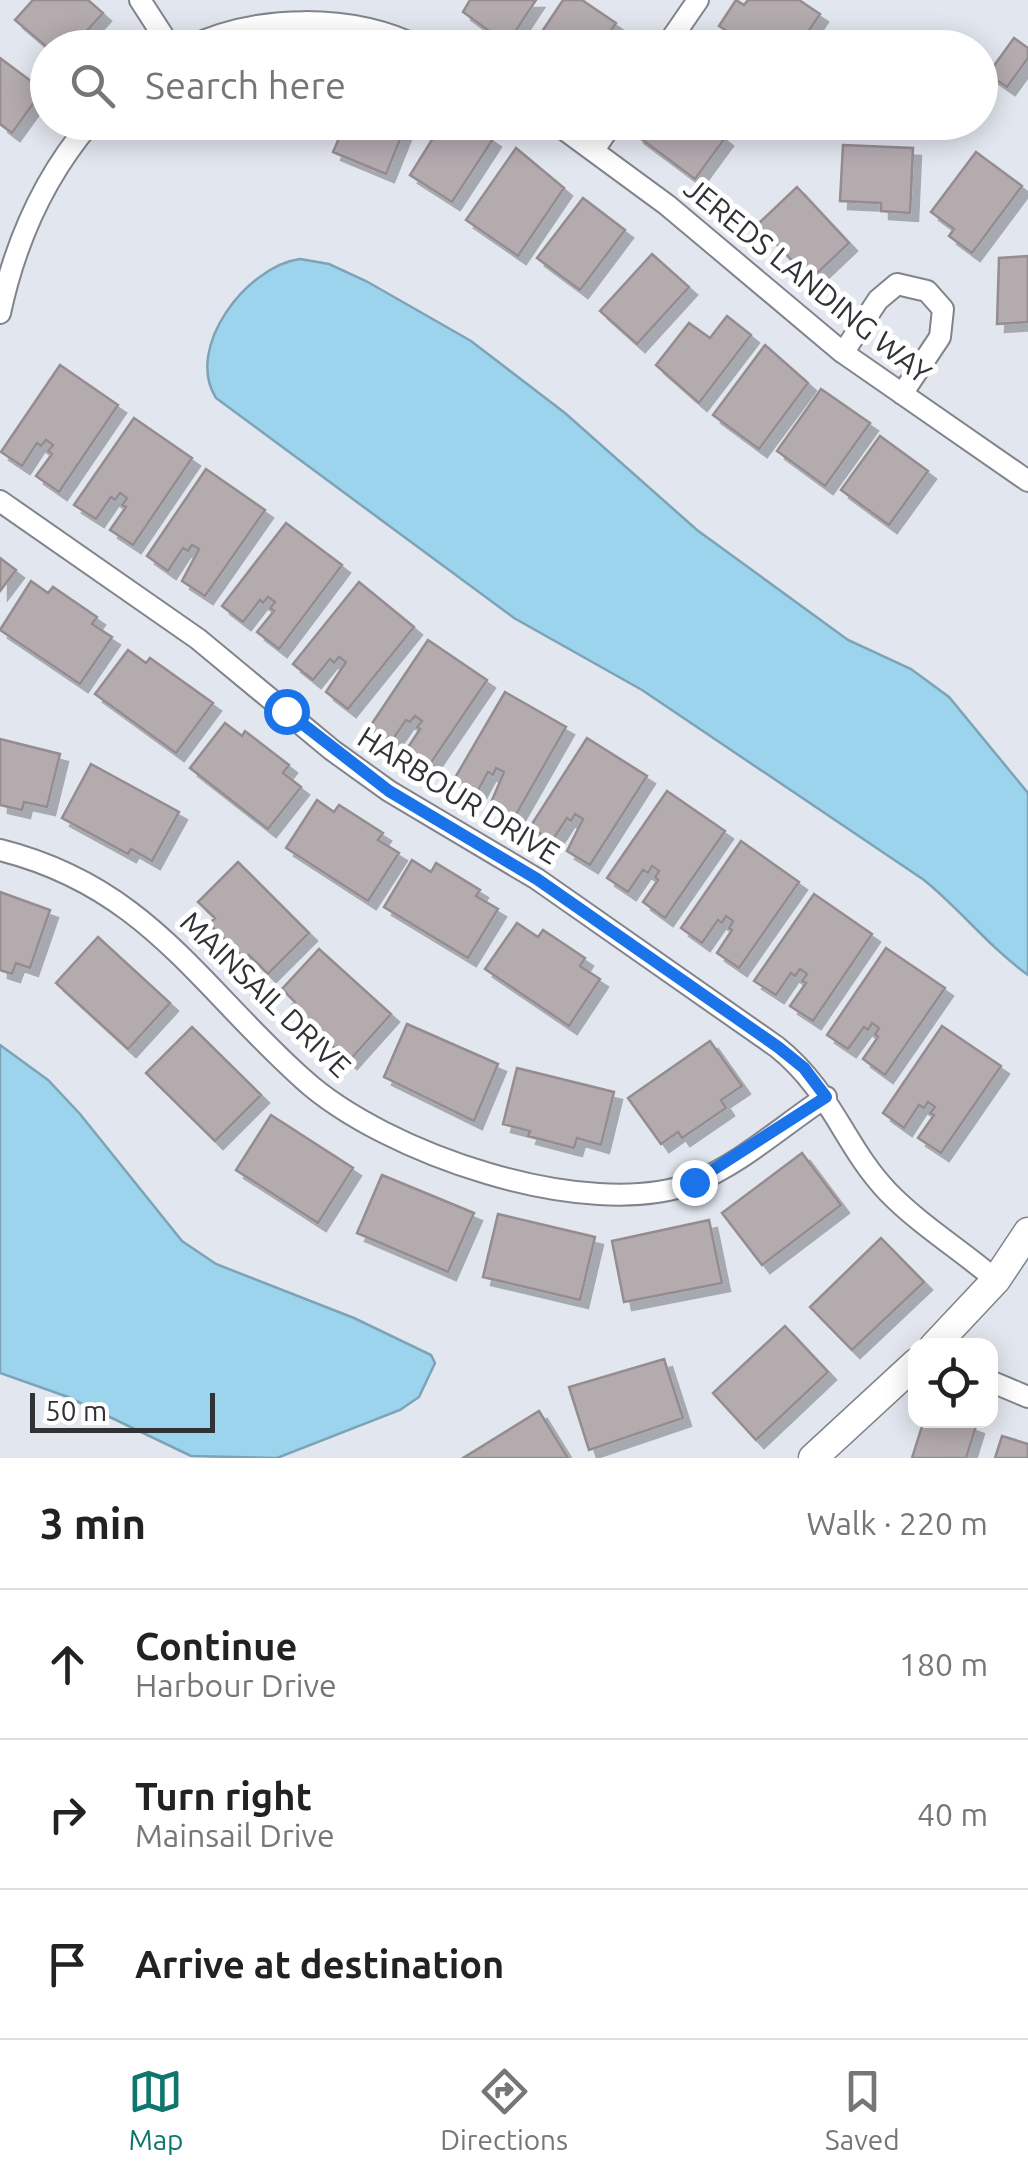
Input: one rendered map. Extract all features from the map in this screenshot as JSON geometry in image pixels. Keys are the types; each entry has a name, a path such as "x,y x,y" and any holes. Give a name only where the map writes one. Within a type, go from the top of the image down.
{"street":[{"path":"140,0 159,30"},
{"path":"677,30 698,0"},
{"path":"240,30 290,23 377,30"},
{"path":"0,313 4,275 44,190 79,140"},
{"name":"JEREDS LANDING WAY","path":"580,140 844,352 1028,481"},
{"path":"594,150 601,140"},
{"path":"844,352 885,292 898,284 927,291 942,309 942,327 902,394"},
{"name":"HARBOUR DRIVE","path":"0,501 198,639 332,750 389,791 537,879 778,1047 804,1068 888,1192 996,1280"},
{"name":"MAINSAIL DRIVE","path":"0,850 68,872 133,912 176,948 304,1080 364,1121 468,1166 532,1183 599,1194 654,1192 694,1182 724,1166 826,1097"},
{"path":"945,1338 996,1280 1028,1232"},
{"path":"813,1458 908,1370"},
{"path":"998,1384 1028,1397"}],"water":[{"path":"300,259 329,264 366,281 471,341 565,413 697,530 848,640 911,669 949,697 1028,793 1028,975 924,880 642,690 514,618 216,398 208,378 208,356 226,312 260,277"},
{"path":"0,1045 48,1080 80,1114 182,1241 216,1264 354,1318 431,1355 435,1363 419,1397 400,1410 277,1458 191,1456 68,1397 0,1373"}],"building":[{"path":"33,0 88,0 103,13 88,30 30,33 15,20"},
{"path":"470,0 536,0 516,30 488,30 463,12"},
{"path":"563,0 582,0 616,23 612,30 543,30"},
{"path":"736,0 744,5 748,0 799,0 820,14 809,30 725,30 719,26"},
{"path":"1014,38 1028,48 1028,58 1007,87 998,81 998,60"},
{"path":"0,58 30,80 30,108 12,133 0,124"},
{"path":"338,140 400,140 386,174 333,152"},
{"path":"432,140 492,140 452,202 410,175"},
{"path":"643,140 724,140 695,179"},
{"path":"843,145 913,148 910,213 881,211 881,203 840,201"},
{"path":"516,148 564,188 518,256 466,220"},
{"path":"976,152 1022,186 972,253 949,236 954,229 931,212"},
{"path":"797,187 849,243 810,280 758,224"},
{"path":"583,198 625,230 580,290 537,258"},
{"path":"652,254 689,287 637,344 600,311"},
{"path":"1028,256 1028,322 997,324 999,258"},
{"path":"727,316 751,335 699,403 656,365 689,323 710,338"},
{"path":"765,345 808,383 759,449 713,415"},
{"path":"60,365 118,405 59,492 36,476 52,454 48,451 53,445 46,440 41,446 37,443 22,466 1,452"},
{"path":"821,389 870,423 825,486 777,451"},
{"path":"134,418 192,458 133,545 110,530 126,507 122,505 127,498 120,493 115,500 111,497 96,519 74,505"},
{"path":"880,436 928,471 889,525 841,490"},
{"path":"206,469 265,510 205,596 182,581 199,549 192,545 188,551 183,548 168,571 147,556"},
{"path":"286,523 342,565 279,649 257,632 274,611 270,608 275,602 268,597 263,603 260,600 243,622 222,606"},
{"path":"0,558 16,570 0,591"},
{"path":"31,581 48,593 53,587 97,617 92,624 112,637 80,684 0,630"},
{"path":"359,582 414,627 348,709 326,692 346,662 339,657 334,663 330,659 313,680 293,664"},
{"path":"428,640 487,680 428,767 405,752 420,729 417,727 422,721 415,716 410,722 406,720 391,742 369,728"},
{"path":"128,650 146,663 150,658 213,703 176,753 95,694"},
{"path":"505,692 566,727 514,818 490,805 504,772 496,768 493,775 488,772 475,796 452,783"},
{"path":"225,723 242,736 245,731 289,765 283,773 301,787 268,829 190,768"},
{"path":"587,738 647,776 590,865 567,851 583,819 575,814 571,821 567,818 552,841 530,827"},
{"path":"0,739 60,754 47,807 24,802 22,810 0,805"},
{"path":"91,764 179,812 152,861 131,849 128,854 62,818"},
{"path":"667,791 725,831 665,918 643,902 658,880 655,877 659,871 652,866 648,873 643,870 628,892 607,878"},
{"path":"317,800 334,812 339,805 383,833 378,840 399,853 368,901 286,848"},
{"path":"741,841 799,882 739,968 717,953 732,930 729,928 733,921 726,916 722,923 718,920 702,943 681,928"},
{"path":"412,860 431,872 436,863 480,890 476,896 498,909 468,958 384,907"},
{"path":"238,862 309,933 268,974 249,955 245,959 209,924 215,918 198,902"},
{"path":"0,892 50,910 30,968 16,963 12,974 0,970"},
{"path":"814,894 872,934 813,1021 790,1006 806,983 802,981 807,974 800,969 795,976 791,973 776,995 754,981"},
{"path":"517,923 538,937 543,930 585,958 580,966 600,979 569,1026 485,969"},
{"path":"98,937 170,1003 128,1049 56,983"},
{"path":"886,948 945,988 885,1075 863,1059 878,1037 875,1034 879,1028 872,1023 868,1030 864,1027 848,1049 827,1035"},
{"path":"319,949 391,1014 349,1061 290,1008 295,1002 282,989"},
{"path":"407,1024 498,1064 474,1121 384,1077"},
{"path":"942,1026 1001,1066 941,1153 918,1138 934,1115 930,1113 935,1107 928,1102 924,1108 919,1105 904,1128 883,1113"},
{"path":"192,1027 261,1095 215,1141 146,1073"},
{"path":"710,1041 742,1086 721,1100 726,1108 682,1138 678,1132 661,1144 628,1098"},
{"path":"517,1068 614,1092 601,1145 577,1138 574,1148 528,1136 530,1131 503,1124"},
{"path":"271,1115 353,1168 318,1223 236,1170"},
{"path":"802,1153 841,1205 762,1265 722,1213"},
{"path":"382,1175 474,1213 448,1272 357,1233"},
{"path":"498,1214 595,1237 580,1300 483,1277"},
{"path":"709,1220 722,1283 624,1302 612,1241"},
{"path":"881,1238 924,1282 852,1350 810,1307"},
{"path":"785,1326 828,1372 756,1440 713,1393"},
{"path":"664,1359 683,1418 589,1450 569,1387"},
{"path":"539,1411 568,1458 463,1458"},
{"path":"921,1428 975,1428 966,1458 912,1458"},
{"path":"1002,1436 1028,1444 1028,1458 995,1458"}],"route":[{"path":"286,711 389,791 537,879 804,1068 826,1097 694,1182"}]}
